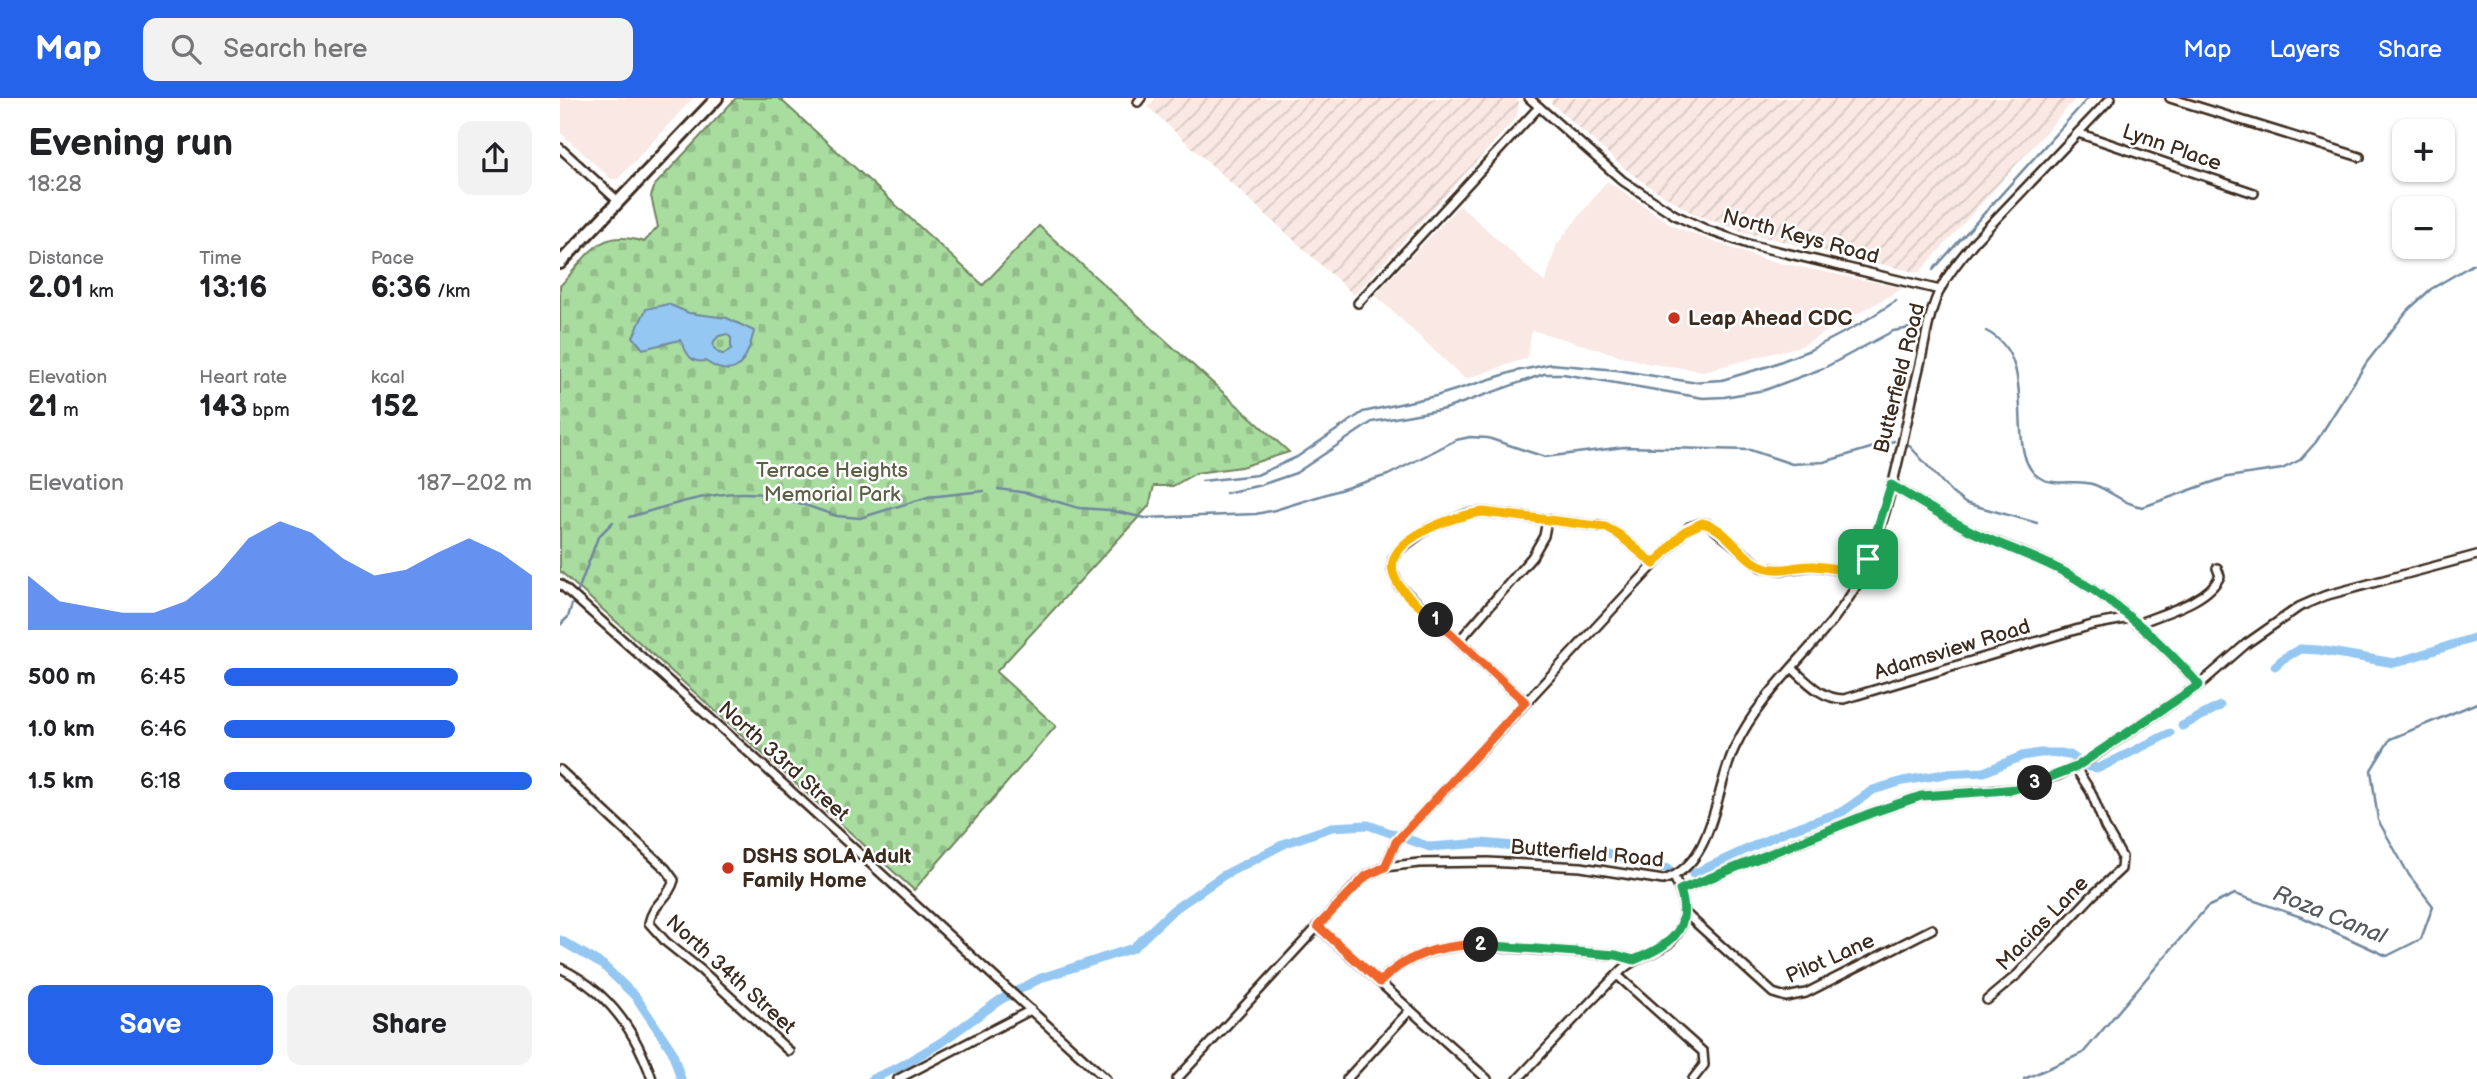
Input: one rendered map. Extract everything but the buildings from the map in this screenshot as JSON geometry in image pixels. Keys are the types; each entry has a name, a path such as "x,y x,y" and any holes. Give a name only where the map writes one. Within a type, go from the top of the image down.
{"main road":[{"path":"560,263 717,98"}],"street":[{"name":"North Keys Road","path":"1529,98 1623,181 1675,215 1707,230 1748,244 1940,290"},
{"name":"Butterfield Road","path":"1177,1079 1366,876 1385,867 1419,863 1488,862 1581,867 1652,880 1674,877 1691,864 1703,845 1729,760 1745,728 1770,692 1840,610 1863,573 1891,485 1930,319 1940,290 1975,241 2111,98"},
{"path":"2170,98 2360,157"},
{"path":"1358,303 1539,107"},
{"name":"Lynn Place","path":"2078,133 2254,193"},
{"path":"560,148 618,201"},
{"path":"1891,485 1973,532 2060,569 2104,597 2178,661 2199,685"},
{"path":"1525,702 1399,586 1392,570 1399,550 1429,528 1449,519 1483,512 1605,527 1618,534 1654,564"},
{"path":"1459,641 1532,556 1544,536 1547,520"},
{"path":"1385,867 1396,842 1685,531 1702,523 1715,528 1761,566 1782,570 1813,566 1863,573"},
{"path":"1680,890 1909,800 1933,794 2015,789 2059,775 2088,760 2199,685 2256,637 2299,607 2359,585 2477,555"},
{"path":"2137,624 2202,597 2211,590 2220,576 2217,568"},
{"name":"North 33rd Street","path":"560,584 1106,1079"},
{"name":"Adamsview Road","path":"1792,668 1821,693 1830,698 1844,699 2092,625 2130,618"},
{"name":"Macias Lane","path":"1987,1000 2018,974 2120,869 2122,857 2105,827 2095,798 2078,766"},
{"name":"North 34th Street","path":"560,770 666,869 674,880 671,890 651,911 649,923 666,942 702,970 789,1051"},
{"path":"1518,1079 1617,975 1634,960 1668,944 1677,934 1684,912 1680,890 1674,877"},
{"name":"Pilot Lane","path":"1684,912 1773,993 1786,997 1806,993 1933,929"},
{"path":"1318,926 1487,1079"},
{"path":"1380,982 1399,965 1411,959 1446,947 1467,945 1616,955 1634,960"},
{"path":"560,968 592,989 619,1015 633,1034 652,1079"},
{"path":"1617,975 1703,1052 1704,1065 1693,1079"},
{"path":"898,1079 1031,1010"},
{"path":"1347,1079 1410,1010"}],"shaded area":[{"path":"560,98 693,98 618,179 611,179 560,132"},
{"path":"1156,98 1515,98 1519,102 1517,117 1354,295 1148,107"},
{"path":"1554,98 2076,98 1919,273 1747,233 1694,214 1623,167 1550,102"},
{"path":"1607,181 1675,227 1712,241 1762,259 1903,288 1801,346 1704,371 1646,363 1532,330 1527,358 1465,379 1375,295 1460,205 1545,283 1557,244"}],"green space":[{"name":"Terrace Heights Memorial Park","path":"736,98 779,98 983,285 1039,226 1289,452 1241,467 1196,473 1173,486 1154,486 1149,506 996,672 1056,726 914,890 560,571 560,286 595,247 605,241 628,238 644,242 658,227 651,196 655,185"}],"water":[{"path":"668,304 689,313 727,318 754,331 748,351 739,365 726,370 705,361 695,361 680,340 643,349 633,337 646,309","holes":["727,334 731,338 731,349 724,354 719,353 714,341"]}],"waterway":[{"path":"1933,270 2088,98"},
{"path":"1986,331 2004,345 2014,363 2023,451 2030,468 2042,479 2088,483 2130,504 2143,507 2228,477 2282,469 2300,460 2316,442 2367,362 2407,311 2431,289 2477,262"},
{"path":"1202,481 1257,475 1297,457 1363,412 1436,396 1516,371 1551,364 1617,370 1691,382 1722,380 1810,350 1860,324 1896,301"},
{"path":"1226,493 1296,473 1372,422 1445,409 1544,374 1563,374 1703,398 1724,397 1765,390 1824,368 1893,331 1917,327"},
{"path":"998,489 1027,493 1079,508 1109,510 1145,518 1256,514 1388,475 1456,440 1470,437 1488,438 1545,457 1624,447 1750,450 1792,464 1824,462 1894,441"},
{"path":"1907,443 1952,493 1965,503 2037,523"},
{"path":"793,501 837,516 860,518 928,497 984,491"},
{"path":"629,517 684,501 721,494 779,497"},
{"path":"578,591 598,537 613,522"},
{"path":"560,625 568,617 572,604"},
{"path":"2275,666 2300,649 2394,663 2477,637"},
{"name":"Roza Canal","path":"2024,1079 2083,1053 2207,907 2235,894 2304,918 2387,956 2421,939 2433,906 2409,875 2378,820 2371,770 2390,739 2477,703"},
{"path":"2182,726 2220,706"},
{"path":"1693,874 1786,831 1842,812 1873,790 1903,781 1945,774 1984,772 2022,756 2040,753 2070,755 2089,767 2099,768 2170,733"},
{"path":"872,1079 940,1043 1000,1000 1041,978 1133,948 1173,910 1224,875 1286,843 1332,827 1368,825 1430,847 1482,843 1581,849 1669,869"},
{"path":"560,940 603,965 636,997 672,1051 681,1079"}],"place":[{"name":"Leap Ahead CDC","path":"1674,318"},
{"name":"DSHS SOLA Adult Family Home","path":"728,868"}],"route":[{"path":"1891,485 1973,532 2060,569 2079,580 2156,640 2199,685 2088,760 2059,775 2015,789 1921,796 1871,813 1680,890 1684,912 1677,934 1668,944 1634,960 1616,955 1467,945 1446,947 1411,959 1399,965 1380,982 1318,926 1366,876 1385,867 1396,842 1525,702 1399,586 1392,570 1394,559 1399,550 1411,540 1449,519 1483,512 1605,527 1618,534 1654,564 1685,531 1702,523 1715,528 1753,562 1770,569 1813,566 1863,573 1868,559 1891,485"}]}
